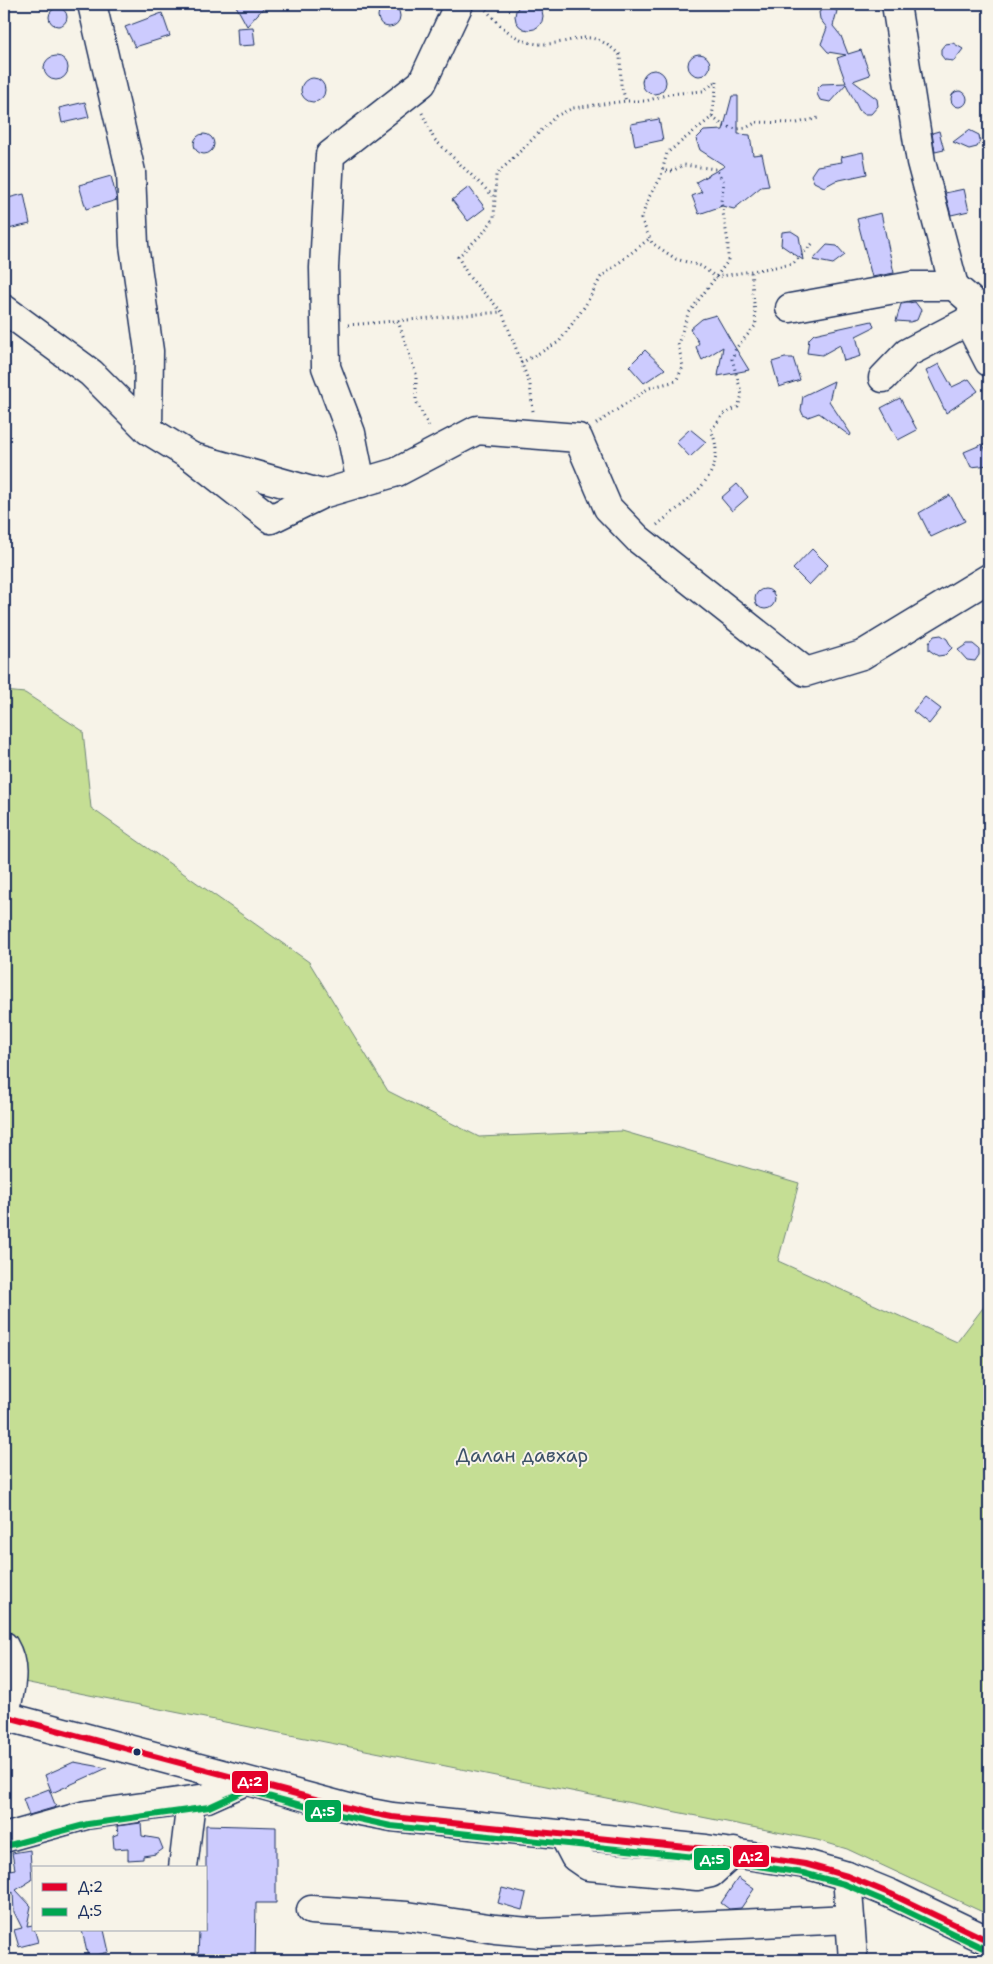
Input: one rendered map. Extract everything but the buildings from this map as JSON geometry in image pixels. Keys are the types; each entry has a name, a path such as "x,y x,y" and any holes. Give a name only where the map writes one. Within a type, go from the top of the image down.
{"street":[{"path":"92,4 131,172 134,246 149,351 148,430"},
{"path":"361,483 351,433 326,368 324,268 330,155 422,84 459,4"},
{"path":"896,4 922,162 954,286 969,299 977,311 989,362"},
{"path":"790,308 912,286 954,286"},
{"path":"4,309 91,374 148,430 192,457 271,519 322,494 397,472 477,430 578,438 608,508 638,540 806,672 862,654 989,578"},
{"path":"883,378 907,353 977,311"},
{"path":"192,457 322,494"},
{"path":"4,1646 11,1658 13,1669 4,1716 328,1804 392,1817 734,1852 806,1864 847,1876 891,1894 989,1941"},
{"path":"4,1838 86,1815 190,1801 220,1794 245,1781"},
{"path":"183,1866 190,1801"},
{"path":"847,1876 853,1960"},
{"path":"310,1910 407,1916 495,1929 540,1932 850,1919"}],"path":[{"path":"481,4 494,21 518,39 545,44 577,37 604,40 620,55 621,85 626,101"},
{"path":"535,434 530,385 502,312 469,277 458,257 483,233 494,218 493,196 496,175 556,116 573,108 626,101 646,101 669,94 703,91 717,81 712,116 667,153 660,179 649,196 641,219 652,243 676,259 701,266 716,277 793,264 813,242"},
{"path":"407,94 420,110 434,139 493,196"},
{"path":"712,116 724,126 736,129 746,128 757,122 797,123 820,118"},
{"path":"578,438 649,388 676,381 683,366 678,344 688,314 728,261 728,242 721,201 724,182 716,169 684,166 672,171 662,171"},
{"path":"521,362 559,342 585,306 601,277 650,238"},
{"path":"638,540 689,499 711,476 714,466 716,440 711,430 724,414 738,407 742,395 732,359 736,348 756,325 751,271"},
{"path":"325,326 502,312"},
{"path":"398,320 416,374 416,401 427,426 444,448"}],"green space":[{"name":"Далан давхар","path":"4,691 25,693 83,731 91,808 309,962 388,1091 479,1137 622,1131 799,1183 778,1261 957,1342 989,1300 989,1915 847,1849 817,1840 4,1678"}],"transit line":[{"name":"Д:2","path":"4,1716 360,1811 392,1817 706,1849 805,1864 847,1876 891,1894 989,1941"},
{"name":"Д:5","path":"6,1846 88,1824 209,1807 246,1790 326,1812 391,1826 705,1858 803,1873 844,1884 887,1902 985,1949"}]}
